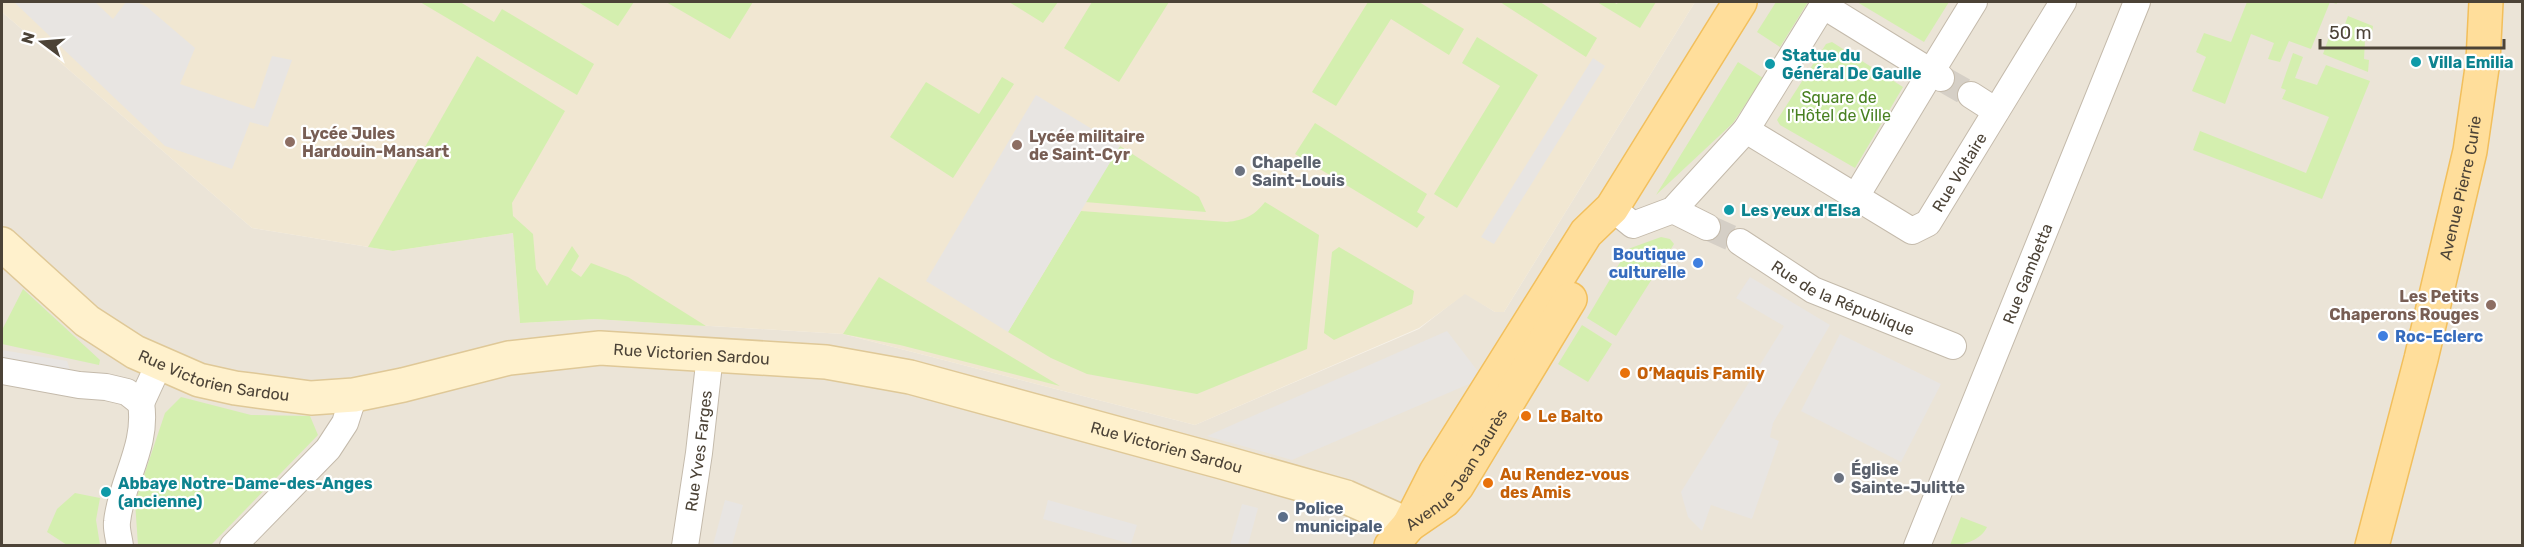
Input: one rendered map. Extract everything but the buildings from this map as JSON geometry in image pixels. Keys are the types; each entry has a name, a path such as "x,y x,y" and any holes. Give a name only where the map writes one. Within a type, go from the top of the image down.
{"main road":[{"name":"Avenue Jean Jaurès","path":"1400,535 1436,472 1580,242 1612,208 1740,2"},
{"name":"Avenue Pierre Curie","path":"2372,546 2421,359 2470,151 2483,61 2486,2"},
{"name":"Avenue Pierre Curie","path":"2394,546 2451,316 2491,139 2504,60 2507,2"}],"street":[{"path":"1855,198 1936,75 1974,2"},
{"name":"Rue Voltaire","path":"1746,130 1912,231 1928,223 2063,2"},
{"name":"Rue Gambetta","path":"1917,546 2137,2"},
{"path":"1612,208 1633,225 1673,210 1746,130 1784,65 1824,4 1936,75"},
{"path":"1971,95 1996,111"},
{"path":"1673,210 1707,227"},
{"name":"Rue de la République","path":"1740,242 1813,290 1953,346"},
{"name":"Rue Victorien Sardou","path":"2,244 87,321 135,352 199,380 235,388 310,398 354,395 509,358 600,348 826,362 910,377 1346,497 1400,535"},
{"name":"Rue Yves Farges","path":"685,546 699,453 710,355"},
{"path":"120,546 117,523 141,439 144,420 141,403 159,364"},
{"path":"2,371 79,385 106,387 127,392 141,403"},
{"path":"233,546 328,449 345,423 354,395"}],"shaded area":[{"name":"Lycée militaire de Saint-Cyr","path":"2,2 1695,2 1504,312 1495,312 1465,294 1419,328 1195,425 843,334 595,319 520,323 513,233 393,251 252,228 2,12"},
{"path":"14,2 95,2 113,19 126,2 137,2 147,7 195,48 180,84 254,109 272,56 292,60 268,127 250,122 232,169 165,146"},
{"path":"1695,2 2522,2 2522,545 2,545 2,12 252,228 393,251 513,233 520,323 595,319 843,334 1195,425 1419,329 1465,293 1495,312 1504,312"},
{"path":"1593,58 1605,66 1494,244 1481,237"},
{"path":"1036,95 1120,146 1008,332 926,281"},
{"path":"1750,277 1830,325 1773,423 1770,437 1779,441 1752,519 1711,505 1702,531 1688,517 1681,492 1784,326 1736,298"},
{"path":"1447,331 1483,378 1292,460 1207,436"},
{"path":"1840,334 1941,384 1901,462 1801,411"},
{"path":"2,350 67,361 71,373 2,363"},
{"path":"725,500 743,505 732,545 713,545"},
{"path":"1048,500 1137,525 1131,544 1043,519"},
{"path":"1242,504 1258,508 1248,545 1230,545"}],"green space":[{"path":"420,2 460,2 494,22 502,9 594,64 577,95"},
{"path":"578,2 634,2 618,26"},
{"path":"666,2 753,2 730,39"},
{"path":"1009,2 1058,2 1043,23"},
{"path":"1092,2 1169,2 1119,82 1064,48"},
{"path":"1368,2 1419,2 1464,29 1449,55 1391,19 1336,106 1312,92"},
{"path":"1500,2 1540,2 1597,38 1586,57"},
{"path":"1597,2 1617,4 1618,2 1656,2 1640,28"},
{"path":"1776,2 1808,2 1780,47 1757,32"},
{"path":"1857,2 1949,2 1924,42"},
{"path":"2247,2 2330,2 2311,49 2289,41 2280,62 2268,59 2274,43 2251,34 2225,104 2192,91 2206,57 2196,52 2204,33 2231,42"},
{"path":"2348,16 2373,26 2371,40 2365,40 2364,59 2369,60 2368,72 2323,54 2333,26 2343,29"},
{"path":"1477,37 1538,75 1457,208 1434,194 1500,86 1462,63"},
{"name":"Square de l'Hôtel de Ville","path":"1832,42 1903,87 1855,168 1780,125 1777,120 1826,44"},
{"path":"2293,53 2303,57 2295,78 2317,85 2326,65 2370,81 2322,199 2193,150 2200,131 2306,173 2329,117 2282,99 2286,90 2281,88"},
{"path":"477,56 565,111 512,203 513,216 533,234 536,269 547,286 572,246 579,256 571,270 581,277 591,263 628,277 706,326 595,319 520,323 513,233 393,251 368,247"},
{"path":"1738,62 1763,78 1733,123 1656,195"},
{"path":"1002,77 1014,84 953,178 890,137 926,82 979,114"},
{"path":"1315,123 1427,194 1417,212 1425,217 1417,228 1295,154"},
{"path":"1120,146 1199,197 1206,212 1085,202"},
{"path":"1265,202 1319,235 1307,349 1197,394 1087,374 1051,358 1008,332 1081,211 1227,222 1249,216"},
{"path":"1661,237 1670,239 1674,244 1616,336 1587,318 1628,249"},
{"path":"1339,247 1414,291 1412,304 1334,340 1324,333 1332,252"},
{"path":"879,277 1060,386 900,345 843,334"},
{"path":"23,289 100,360 99,365 2,344 2,330"},
{"path":"1582,325 1612,344 1588,382 1558,364"},
{"path":"181,397 251,415 310,416 318,435 211,545 138,545 135,502 165,413"},
{"path":"75,493 100,498 96,520 100,545 67,545 47,532 57,509"},
{"path":"1961,517 1987,527 1981,535 1971,541 1950,545"}],"tunnel":[{"path":"1941,78 1971,95"},
{"path":"1707,227 1740,242"}],"place":[{"name":"Villa Emilia","path":"2416,62"},
{"name":"Statue du Général De Gaulle","path":"1770,64"},
{"name":"Lycée Jules Hardouin-Mansart","path":"290,142"},
{"name":"Lycée militaire de Saint-Cyr","path":"1017,145"},
{"name":"Chapelle Saint-Louis","path":"1240,171"},
{"name":"Les yeux d'Elsa","path":"1729,210"},
{"name":"Boutique culturelle","path":"1698,263"},
{"name":"Les Petits Chaperons Rouges","path":"2491,305"},
{"name":"Roc-Eclerc","path":"2383,336"},
{"name":"O’Maquis Family","path":"1625,373"},
{"name":"Le Balto","path":"1526,416"},
{"name":"Église Sainte-Julitte","path":"1839,478"},
{"name":"Au Rendez-vous des Amis","path":"1488,483"},
{"name":"Abbaye Notre-Dame-des-Anges (ancienne)","path":"106,492"},
{"name":"Police municipale","path":"1283,517"}]}
